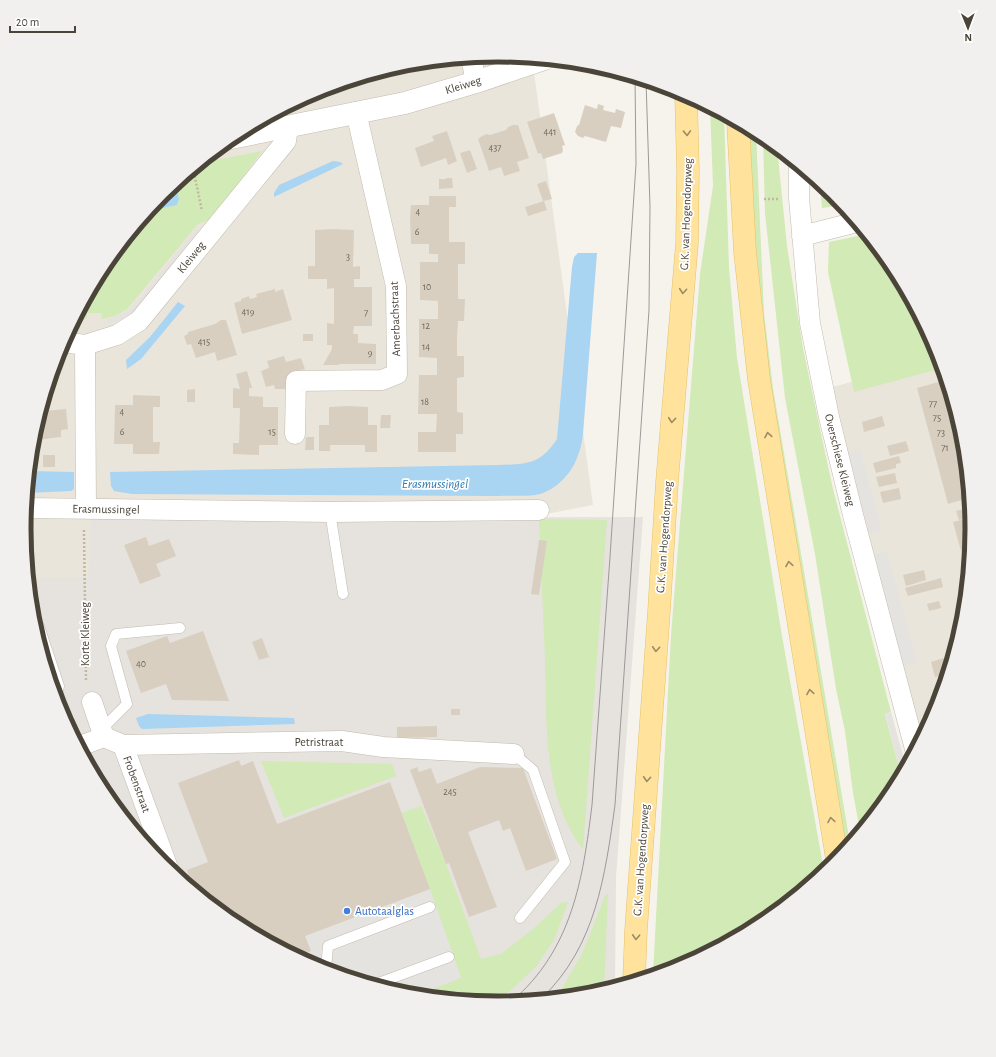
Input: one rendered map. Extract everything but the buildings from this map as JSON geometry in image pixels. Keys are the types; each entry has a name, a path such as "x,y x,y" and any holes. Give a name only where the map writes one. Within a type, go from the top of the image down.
{"main road":[{"name":"G.K. van Hogendorpweg","path":"634,975 667,482 687,243 688,171 686,101"},
{"path":"738,128 745,252 759,380 836,851"}],"street":[{"path":"473,62 476,82"},
{"name":"Kleiweg","path":"249,134 404,103 476,82 534,62"},
{"name":"Amerbachstraat","path":"295,434 296,381 382,380 397,374 396,286 356,112"},
{"name":"Kleiweg","path":"70,343 85,345 117,335 139,321 286,141 287,126"},
{"name":"Overschiese Kleiweg","path":"799,171 799,198 810,323 829,418 913,742"},
{"path":"802,236 851,224"},
{"path":"85,345 86,509"},
{"name":"Erasmussingel","path":"32,508 330,512 539,510"},
{"path":"84,744 103,733 92,702"},
{"name":"Frobenstraat","path":"103,733 123,745 163,853"},
{"name":"Petristraat","path":"123,745 342,741 383,747 514,754"}],"lane":[{"path":"330,512 343,594"},
{"path":"103,733 127,704 111,646 116,634 180,628"},
{"path":"50,659 59,686"},
{"path":"514,754 533,770 565,862 520,918"},
{"path":"327,963 328,946 430,907"},
{"path":"383,981 449,957"}],"path":[{"path":"194,174 208,236"},
{"name":"Korte Kleiweg","path":"84,529 86,680 92,702"}],"shaded area":[{"path":"467,62 533,62 593,505 149,590 35,585 32,559 31,528 35,468 40,437 56,378 79,322 110,269 128,244 168,198 190,177 214,158 265,124 319,97 377,77 437,65"},
{"path":"196,229 202,233 144,302 129,316 108,325 107,320 126,312 140,298"},
{"path":"933,360 949,408 956,437 964,498 964,559 961,589 956,620 940,679 917,735 906,754 818,391"},
{"path":"860,449 882,531 867,535 845,453"},
{"path":"643,517 616,877 615,981 559,992 498,996 437,992 377,980 319,960 264,933 239,917 190,880 147,836 110,788 79,735 56,679 47,649 40,620 34,579 88,577 91,518"},
{"path":"887,551 917,662 902,666 872,555"},
{"path":"39,612 42,612 40,620"},
{"path":"891,712 904,759 899,767 885,713"},
{"path":"430,889 461,978 428,991 377,980 348,971 305,953 311,951 305,936"}],"green space":[{"path":"710,113 724,120 729,268 737,358 782,636 823,864 806,880 757,917 705,947 653,969 671,635 700,274 713,186"},
{"path":"748,134 756,140 764,313 773,388 849,836 842,844 757,327"},
{"path":"763,144 778,155 787,246 803,348 833,489 891,712 885,714 899,767 886,788 859,824 845,731 836,689 815,554 785,398 765,213"},
{"path":"262,151 212,219 198,224 127,309 115,316 101,319 102,313 87,313 87,318 80,321 110,269 128,244 158,209 177,205 179,199 177,190 210,161"},
{"path":"821,191 835,206 822,208"},
{"path":"861,235 886,269 902,295 917,322 937,369 854,392 828,272 829,242"},
{"path":"539,519 607,520 583,850 570,829 560,806 553,782 549,758"},
{"path":"261,761 392,764 396,776 284,818"},
{"path":"421,806 446,864 481,959 501,954 533,929 561,903 568,902 555,938 536,967 511,990 502,996 467,995 428,990 461,977 402,813"},
{"path":"608,894 604,983 560,992 582,954 605,896"}],"water":[{"path":"380,76 380,79 354,84"},
{"path":"333,161 343,164 274,197 274,193 279,185"},
{"path":"177,190 179,199 177,205 158,209"},
{"path":"578,253 597,253 582,442 576,461 572,468 564,479 546,492 531,495 499,496 132,494 114,491 111,486 110,472 497,465 517,464 532,461 545,454 557,439 572,267 574,257"},
{"path":"178,302 185,306 141,359 127,369 126,360 150,337"},
{"path":"35,471 74,472 74,489 71,491 33,493"},
{"path":"148,714 294,718 295,724 142,729 136,718"}],"tram line":[{"path":"518,995 532,981 549,959 571,912 579,886 592,805 636,164 635,82"},
{"path":"546,993 560,978 575,956 595,909 602,884 615,805 649,310 650,207 646,85"}],"place":[{"name":"Autotaalglas","path":"347,911"}]}
